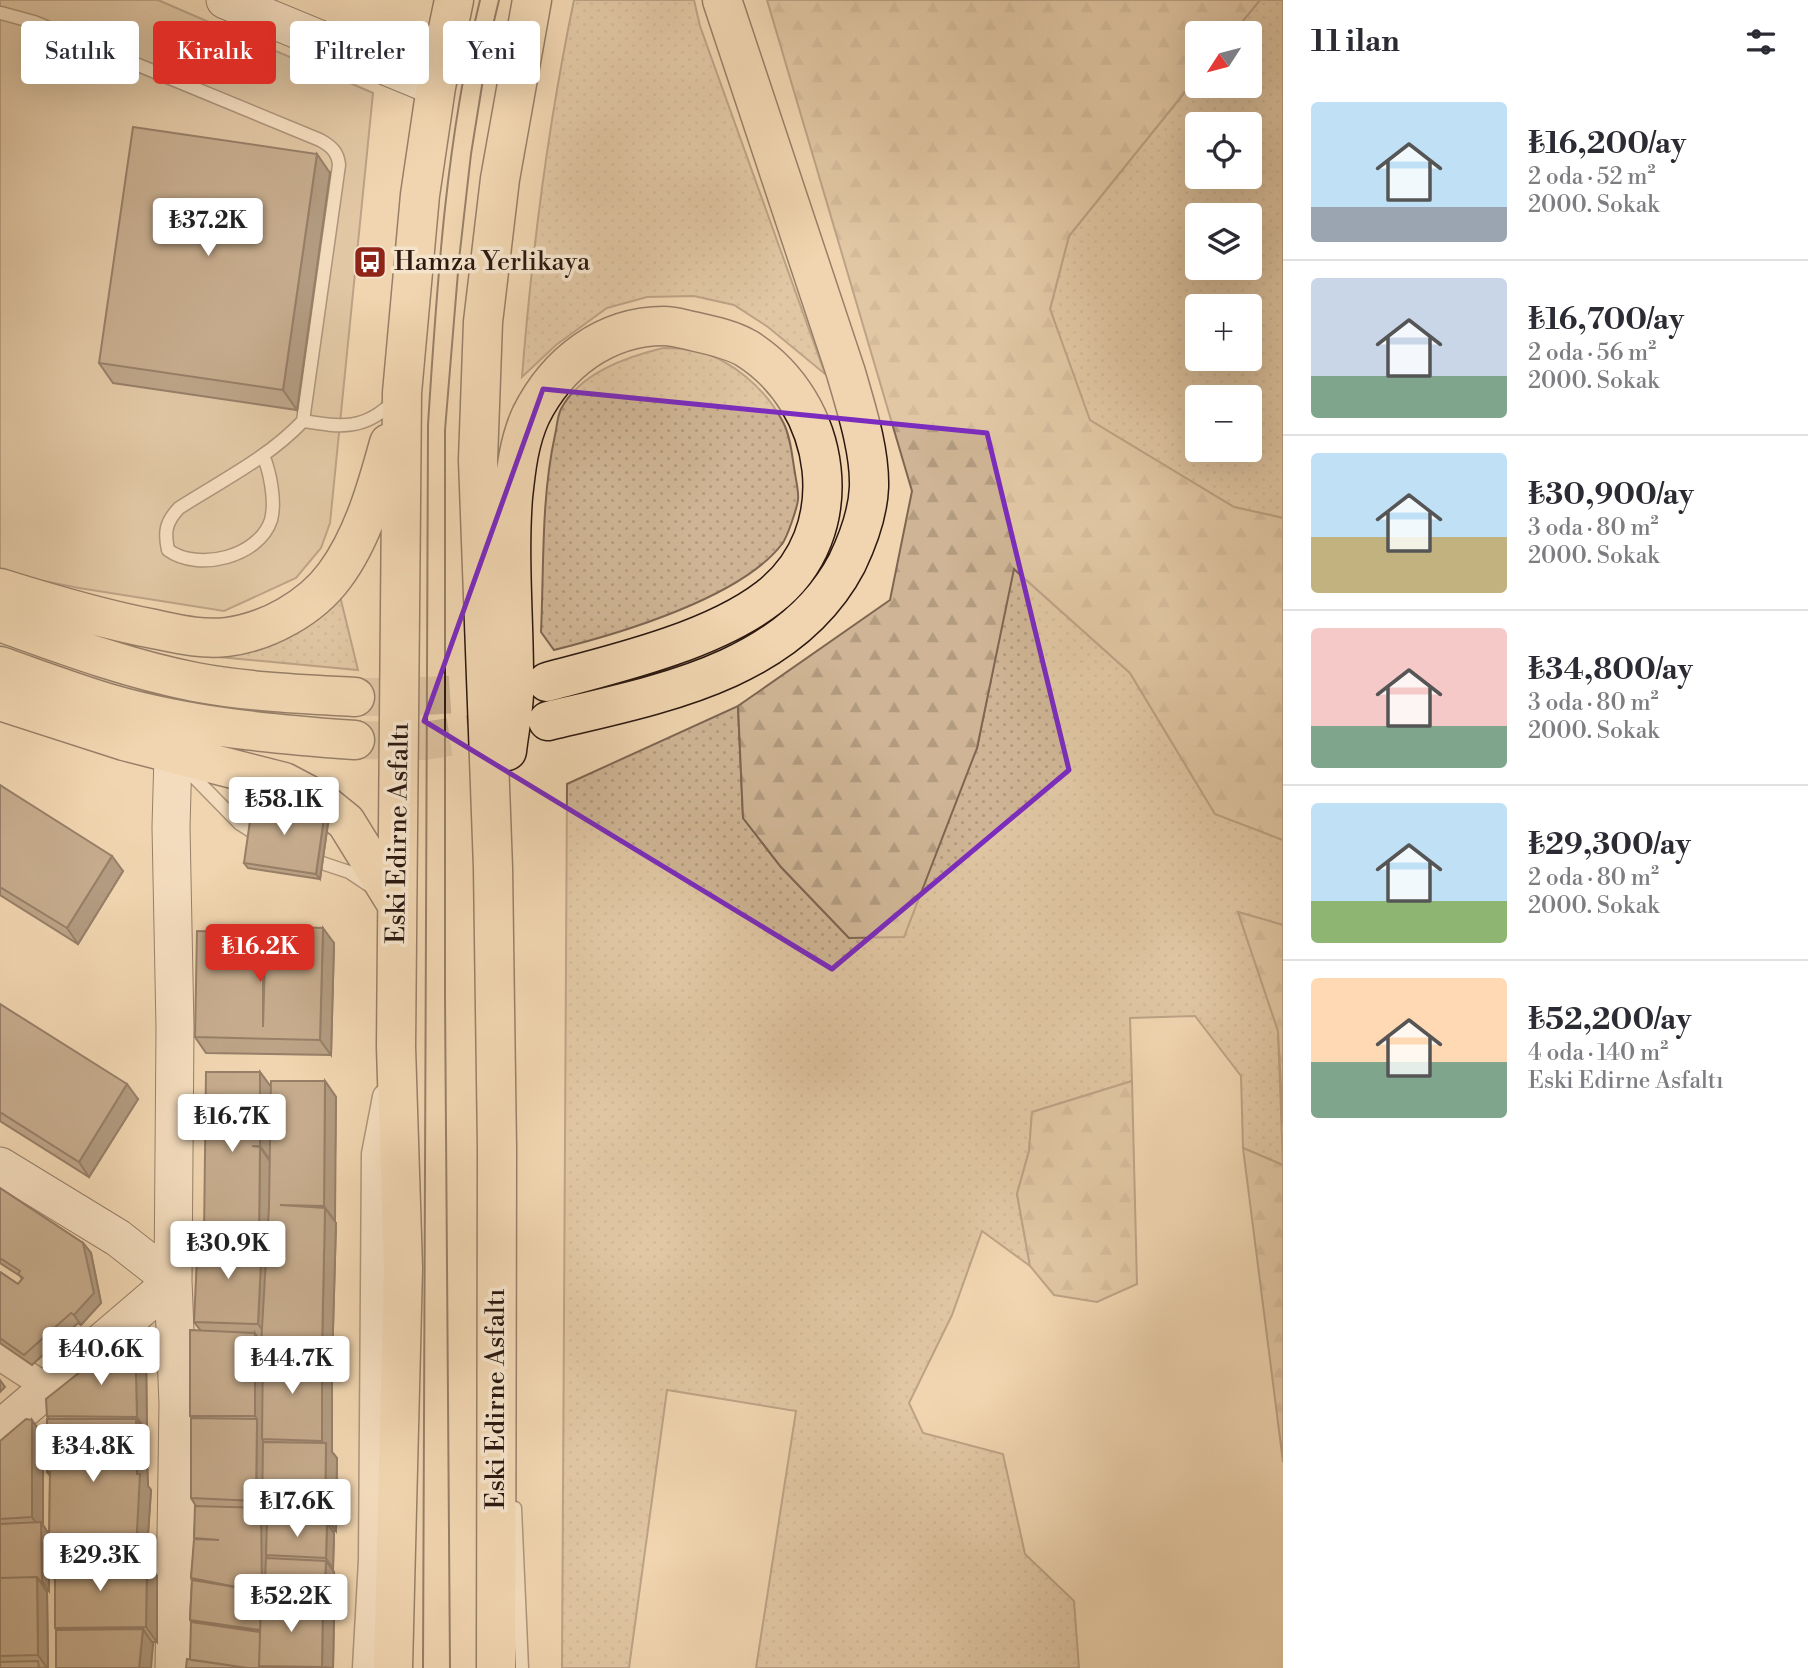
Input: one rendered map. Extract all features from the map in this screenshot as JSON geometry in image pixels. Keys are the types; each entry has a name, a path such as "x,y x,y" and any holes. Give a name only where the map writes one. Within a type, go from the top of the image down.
{"highway":[{"name":"Eski Edirne Asfaltı","path":"396,1047 402,393 420,195 436,87 454,0"},
{"name":"Eski Edirne Asfaltı","path":"496,1668 498,1149 493,868 478,460 483,322 500,179 532,0"},
{"path":"548,721 626,703 689,684 752,658 791,631 819,605 838,579 858,540 869,487 863,433 846,373 722,0"},
{"path":"493,868 514,697 511,530 516,459 531,416 556,374 590,346 622,332 665,326 713,335 745,348 772,369 792,391 806,417 818,451 824,477 821,516 809,550 782,586 767,599 728,622 640,656 547,682"},
{"path":"0,588 66,609 196,637 227,637 254,632 282,619 306,604 334,577 353,547 379,481 402,393"},
{"path":"0,622 132,666 195,682 274,693 355,697"},
{"path":"0,666 111,704 170,718 251,732 355,740"},
{"path":"0,701 53,720 173,755 284,782 320,801 346,822 396,903"},
{"path":"393,1668 403,1268 396,1047"}],"street":[{"path":"225,0 436,87"},
{"path":"173,755 173,1281 178,1404 174,1668"},
{"name":"Eski Edirne Asfaltı","path":"366,1668 372,1560 375,1154 396,1047"},
{"path":"0,1166 118,1238 173,1281"},
{"path":"0,1429 173,1281"},
{"path":"0,1357 48,1388"}],"lane":[{"path":"6,0 0,13 34,22 308,135 333,148 338,156 303,421 288,437 179,508 168,519 165,534 168,550 177,557 192,560 224,559 245,549 258,538 270,522 272,509 270,479 262,455"},
{"path":"303,421 340,427 353,425 384,411 402,393"},
{"path":"173,755 240,824 278,846"},
{"path":"299,854 349,872 396,903"},
{"path":"495,1416 510,1466"},
{"path":"514,1492 522,1668"}],"highlighted area":[{"path":"543,389 987,433 1069,770 832,969 424,721"}],"green space":[{"path":"0,0 158,0 207,21 153,21 153,84 276,84 276,51 290,57 290,84 352,84 373,93 330,523 321,548 296,578 224,611 79,588 0,570"},
{"path":"574,0 694,0 700,26 825,374 768,327 734,305 694,296 647,297 607,308 556,345 522,377 542,188"},
{"path":"767,0 1260,0 1243,21 1185,21 1185,92 1069,236 1050,309 1090,420 1234,507 1283,518 1283,840 1215,814 1130,673 1014,569 977,748 904,937 849,938 781,867 743,818 738,706 890,600 912,491"},
{"path":"1260,0 1283,0 1283,518 1234,507 1089,420 1050,309 1069,236 1185,92 1185,98 1262,98 1262,21 1243,21"},
{"path":"663,348 695,350 722,360 757,387 776,410 788,434 798,490 792,523 782,544 763,563 709,597 643,624 554,650 541,632 547,484 560,412 569,396 592,376 634,356"},
{"path":"1013,568 1130,673 1215,814 1283,840 1283,925 1238,912 1278,1031 1283,1165 1243,1148 1241,1076 1195,1016 1130,1018 1132,1081 1032,1112 1029,1151 1017,1194 1030,1266 982,1231 952,1315 909,1403 923,1433 1003,1454 1025,1554 1074,1601 1079,1668 756,1668 796,1411 667,1390 629,1668 562,1668 567,784 738,706 743,818 781,867 849,938 977,748"},
{"path":"340,596 358,670 208,656"},
{"path":"1238,912 1283,925 1283,1125 1278,1031"},
{"path":"1132,1081 1137,1284 1097,1302 1054,1295 1030,1266 1017,1194 1029,1151 1032,1112"},
{"path":"1243,1148 1283,1165 1283,1462"}],"building":[{"path":"133,127 317,154 283,390 99,363"},
{"path":"0,785 112,856 67,928 0,887"},
{"path":"253,800 325,811 316,874 244,863"},
{"path":"266,926 323,928 320,1040 195,1037 197,931 263,933 263,1027"},
{"path":"0,1004 127,1084 79,1162 0,1112"},
{"path":"206,1072 260,1072 260,1146 252,1146 260,1147 259,1236 204,1235"},
{"path":"271,1081 325,1081 324,1206 280,1205 325,1208 322,1349 261,1346 269,1207"},
{"path":"0,1188 83,1243 94,1293 74,1315 71,1313 24,1355 0,1338 0,1272 18,1284 23,1278 18,1274 20,1271 0,1258"},
{"path":"198,1237 262,1240 258,1324 194,1322"},
{"path":"190,1330 255,1333 255,1416 190,1416"},
{"path":"135,1336 137,1417 47,1416 46,1399 124,1337"},
{"path":"263,1350 322,1353 322,1441 262,1439"},
{"path":"191,1418 257,1419 256,1501 191,1498"},
{"path":"26,1419 32,1420 32,1517 0,1519 0,1441"},
{"path":"47,1419 136,1419 137,1474 140,1474 136,1550 49,1549 50,1472 47,1472"},
{"path":"263,1442 326,1443 325,1516 262,1514"},
{"path":"195,1506 261,1508 260,1630 190,1620 192,1580 241,1588 191,1578 194,1539 219,1540 194,1538"},
{"path":"267,1520 327,1523 326,1558 266,1555"},
{"path":"41,1522 42,1581 37,1577 0,1578 0,1524"},
{"path":"55,1557 147,1561 146,1627 55,1628"},
{"path":"266,1558 326,1561 324,1603 264,1600"},
{"path":"37,1577 38,1655 0,1656 0,1578"},
{"path":"261,1601 323,1602 322,1667 259,1666"},
{"path":"191,1622 260,1632 259,1668 190,1660"},
{"path":"143,1629 139,1668 56,1668 56,1630"},
{"path":"187,1659 248,1668 186,1668"},
{"path":"38,1661 39,1668 0,1668 0,1662"}],"tunnel":[{"path":"355,697 437,695 517,687"},
{"path":"355,740 424,741 520,726"}],"tram line":[{"path":"423,1668 428,425 439,265 451,158 468,52 480,0"},
{"path":"450,1668 445,997 445,430 471,154 489,42 499,0"}],"place":[{"name":"Hamza Yerlikaya","path":"370,262"}]}
